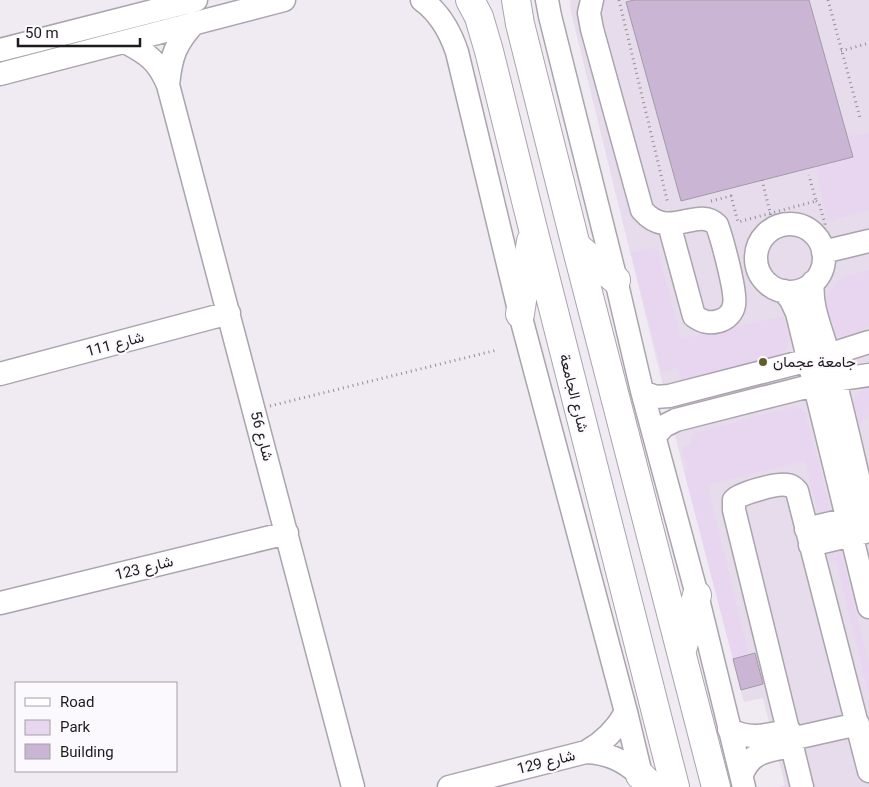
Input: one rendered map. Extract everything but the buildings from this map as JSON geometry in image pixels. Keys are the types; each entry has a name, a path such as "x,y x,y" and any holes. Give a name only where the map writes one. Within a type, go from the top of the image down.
{"main road":[{"name":"شارع الجامعة","path":"470,0 487,42 675,787"},
{"path":"516,0 520,24 576,246 716,787"},
{"path":"520,314 533,229"},
{"path":"576,246 616,280"},
{"path":"682,651 697,595"}],"street":[{"path":"0,50 136,8 284,0"},
{"path":"422,0 442,19 451,35 457,52 520,314 645,783"},
{"path":"548,0 550,16 642,391 697,595 743,781"},
{"path":"592,0 589,13 592,29 642,210 648,218 658,223 669,218 706,218 717,225 735,304 731,313 723,320 703,322 694,316 669,218"},
{"path":"0,74 125,42 194,6"},
{"name":"شارع 56","path":"168,85 174,52 194,6"},
{"name":"شارع 56","path":"125,42 153,59 168,85 353,787"},
{"path":"772,220 799,225 810,231 821,246 823,263 820,274 814,282 805,288 795,291 784,291 772,286 762,277 757,265 756,254 759,243 766,234 772,220"},
{"path":"821,246 869,241"},
{"path":"729,271 757,265"},
{"path":"814,282 813,295 818,357 861,524 869,607"},
{"path":"784,291 794,306 818,357"},
{"name":"شارع 111","path":"0,374 229,313"},
{"path":"642,391 654,398 669,396 869,342"},
{"path":"655,436 664,426 676,420 824,383 869,375"},
{"path":"682,393 688,417"},
{"path":"802,787 734,510 734,500 742,494 787,485 793,486 797,491 869,771"},
{"path":"808,537 861,524"},
{"name":"شارع 123","path":"0,603 287,533"},
{"name":"شارع 129","path":"449,787 586,752 610,736 626,712"},
{"path":"729,729 743,736 791,738 858,724"},
{"path":"743,781 749,761 755,756 791,738"},
{"name":"شارع 129","path":"586,752 614,756 628,764 645,783"}],"path":[{"path":"619,0 669,218"},
{"path":"828,0 860,118"},
{"path":"841,51 869,43"},
{"path":"809,175 825,224 821,246"},
{"path":"762,180 772,220"},
{"path":"705,203 731,196 738,222 772,220 816,201"},
{"path":"255,410 497,350"}],"shaded area":[{"name":"جامعة عجمان","path":"570,0 869,0 869,787 780,787 785,785 763,698 744,702 684,471 571,12"}],"green space":[{"path":"869,133 869,210 827,222 816,167 853,157 847,136"},
{"path":"657,247 681,339 783,316 788,337 785,351 781,354 681,380 678,368 662,372 631,253"},
{"path":"869,270 869,326 846,337 833,334 827,312 826,297 841,277"},
{"path":"869,386 869,415 859,424 853,401 859,392"},
{"path":"796,406 804,411 806,415 831,511 818,514 805,461 707,485 749,655 733,659 684,471 688,470 682,447 691,445 690,440 695,433"},
{"path":"840,548 869,665 869,696 836,560 830,561 828,552"}],"place":[{"name":"جامعة عجمان","path":"763,362"}]}
